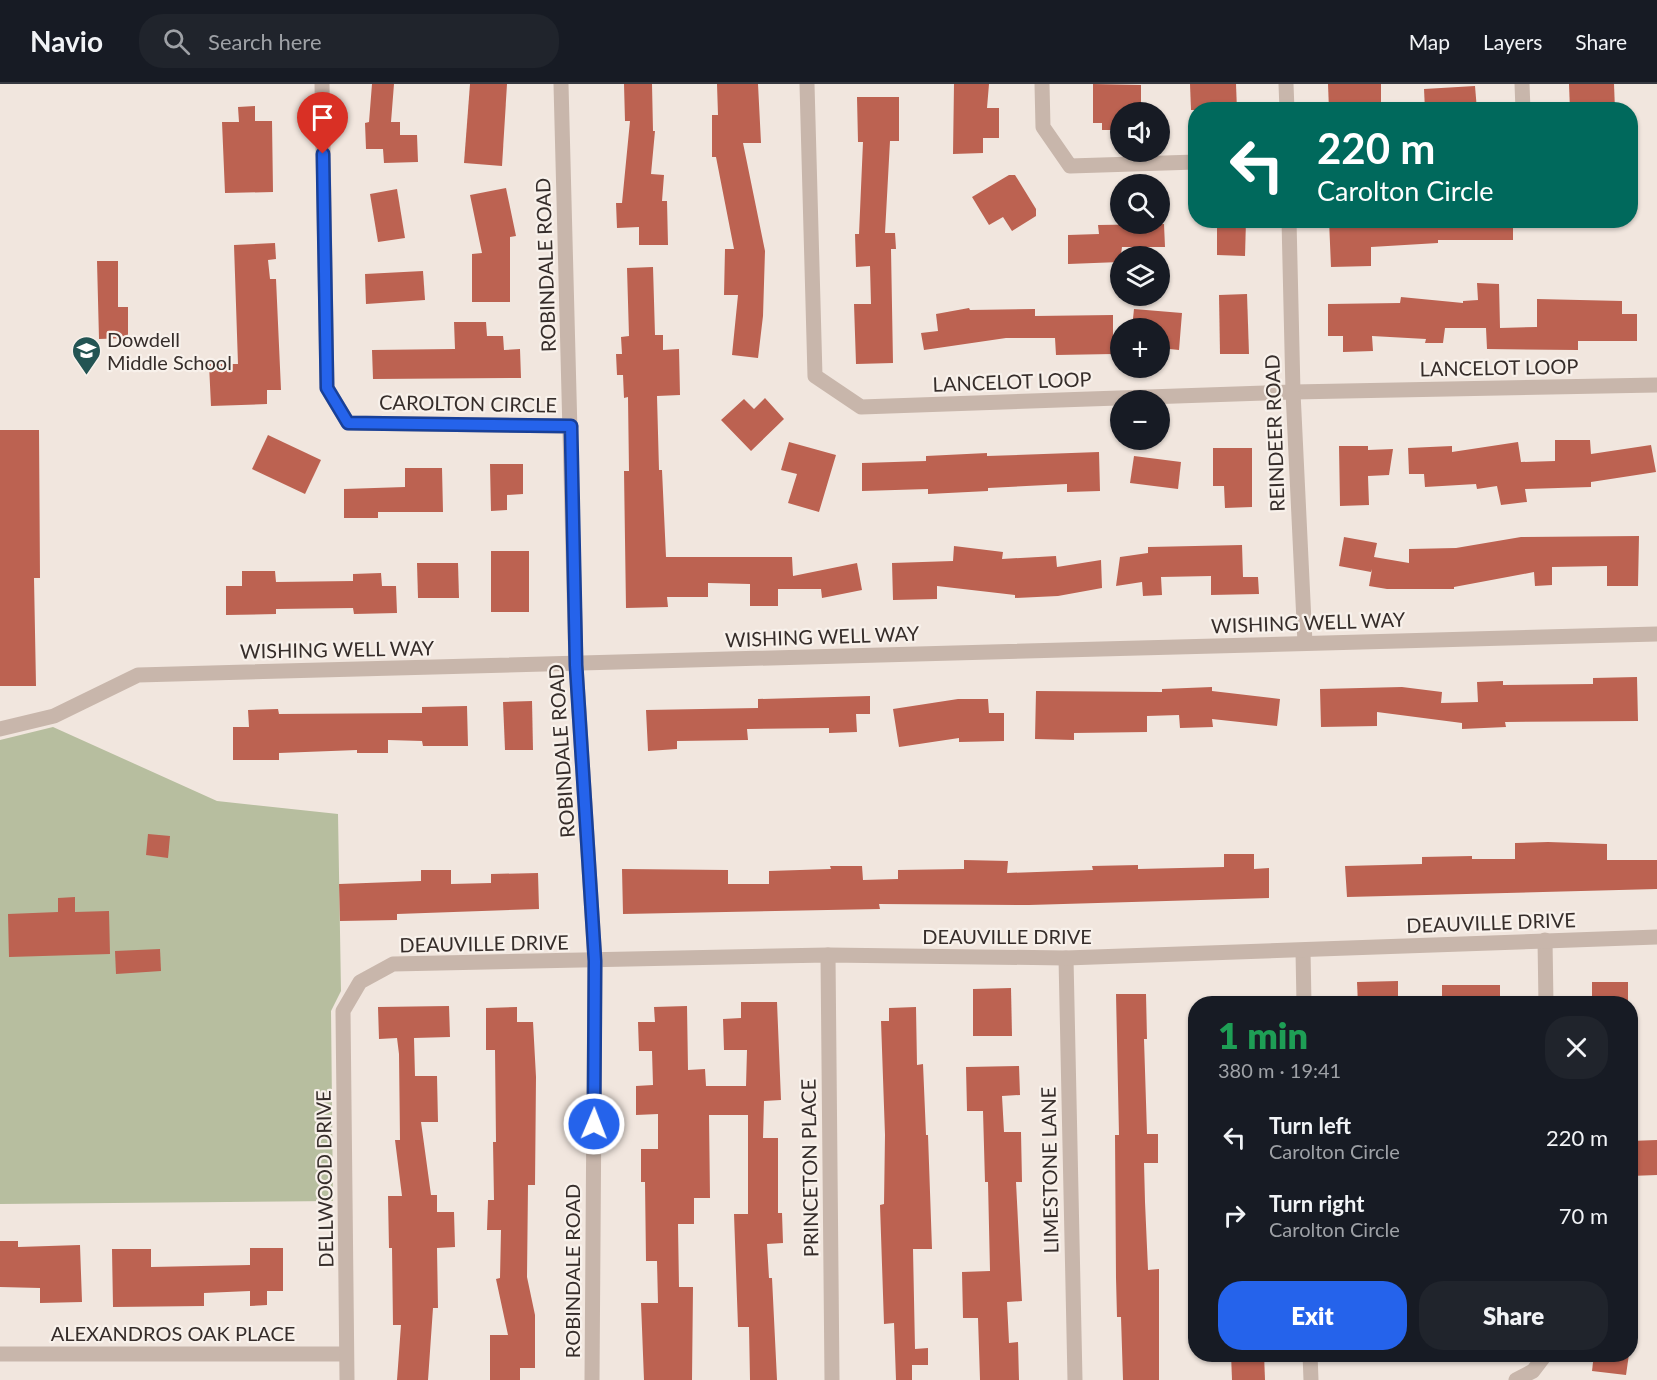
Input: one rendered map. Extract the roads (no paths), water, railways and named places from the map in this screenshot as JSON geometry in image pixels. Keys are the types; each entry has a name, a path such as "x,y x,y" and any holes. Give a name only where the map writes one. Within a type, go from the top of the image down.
{"street":[{"name":"CAROLTON CIRCLE","path":"322,84 327,388 348,423 571,426"},
{"name":"ROBINDALE ROAD","path":"561,84 576,665 595,961 592,1380"},
{"name":"LANCELOT LOOP","path":"807,84 815,376 861,407 1293,392 1657,385"},
{"path":"1042,84 1043,127 1070,166 1188,162"},
{"path":"1286,84 1287,102"},
{"path":"1522,84 1523,102"},
{"name":"REINDEER ROAD","path":"1289,228 1293,392 1305,643"},
{"name":"WISHING WELL WAY","path":"0,729 54,716 138,675 576,665 1657,634"},
{"name":"DEAUVILLE DRIVE","path":"360,982 393,964 828,955 1066,958 1657,937"},
{"path":"1545,940 1546,996"},
{"path":"1303,951 1304,996"},
{"name":"PRINCETON PLACE","path":"828,955 832,1380"},
{"name":"LIMESTONE LANE","path":"1066,958 1075,1380"},
{"name":"DELLWOOD DRIVE","path":"347,1380 343,1011 360,982"},
{"name":"ALEXANDROS OAK PLACE","path":"0,1354 346,1354"},
{"path":"1310,1362 1311,1380"},
{"path":"1516,1380 1533,1371 1540,1362"}],"place":[{"name":"Dowdell Middle School","path":"86,376"}]}
